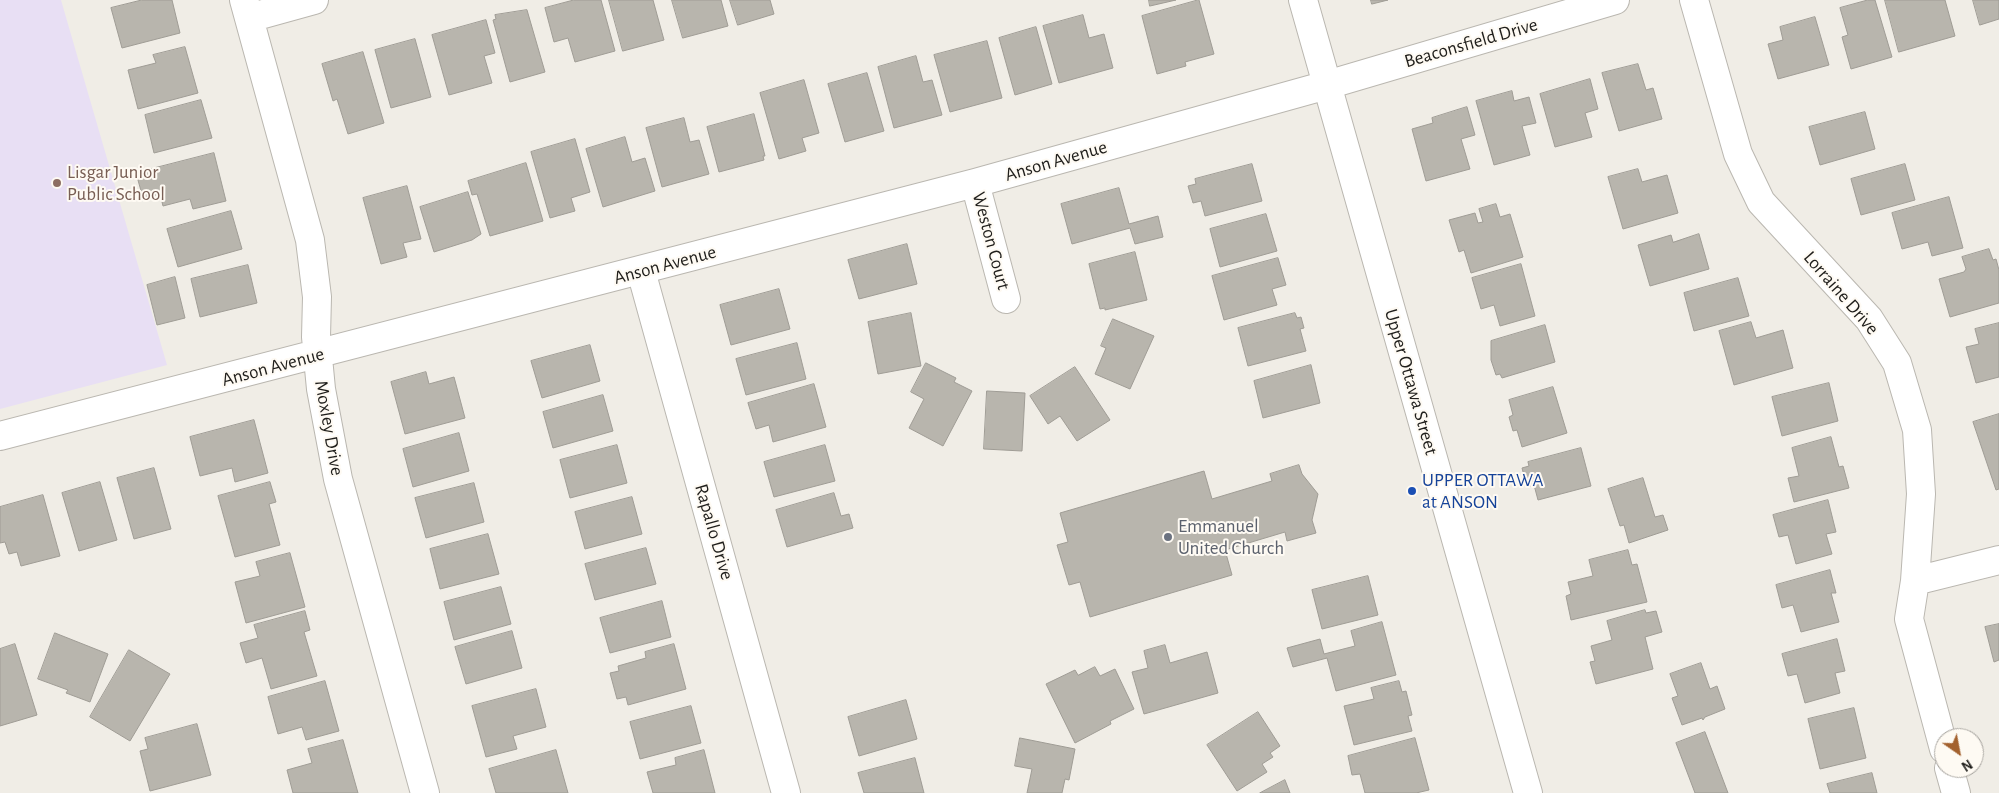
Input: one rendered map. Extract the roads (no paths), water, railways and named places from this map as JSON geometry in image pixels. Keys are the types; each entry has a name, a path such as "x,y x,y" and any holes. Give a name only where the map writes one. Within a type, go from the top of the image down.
{"street":[{"path":"246,9 314,0"},
{"name":"Upper Ottawa Street","path":"1303,0 1528,793"},
{"name":"Beaconsfield Drive","path":"1328,85 1615,0"},
{"name":"Lorraine Drive","path":"1694,0 1738,154 1761,202 1869,319 1898,363 1917,430 1921,494 1915,581 1909,620 1938,728"},
{"name":"Moxley Drive","path":"246,9 310,240 317,297 316,336 321,390 342,499 425,793"},
{"name":"Anson Avenue","path":"0,436 975,183 1328,85"},
{"name":"Weston Court","path":"975,183 1006,299"},
{"name":"Rapallo Drive","path":"641,271 786,793"},
{"path":"1915,581 1999,560"},
{"path":"1952,778 1956,793"}],"place":[{"name":"Lisgar Junior Public School","path":"57,183"},
{"name":"UPPER OTTAWA at ANSON","path":"1412,491"},
{"name":"Emmanuel United Church","path":"1168,537"}]}
